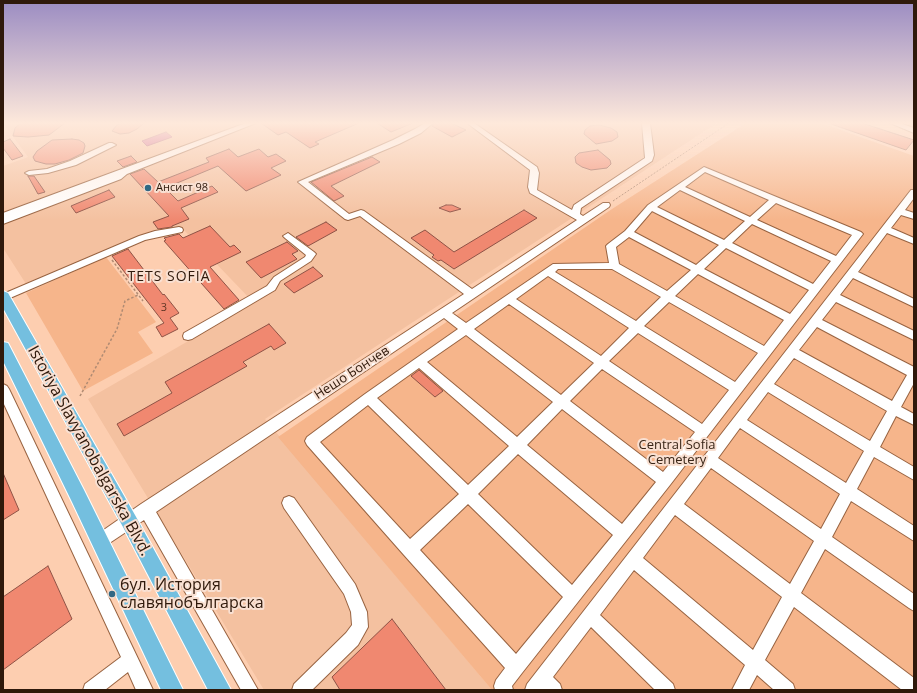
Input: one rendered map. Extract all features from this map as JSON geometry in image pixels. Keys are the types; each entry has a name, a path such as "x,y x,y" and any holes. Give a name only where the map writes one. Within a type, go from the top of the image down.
{"main road":[{"name":"Istoriya Slavyanobalgarska Blvd.","path":"3,297 129,521 220,690"},
{"name":"Istoriya Slavyanobalgarska Blvd.","path":"3,347 100,541 172,690"}],"street":[{"path":"29,173 48,171 73,163 90,155"},
{"path":"3,216 113,174 124,172 168,155"},
{"path":"365,155 302,182 348,217 361,213 471,294"},
{"path":"515,155 529,165 534,173 532,187 533,191 579,218"},
{"path":"579,218 577,207 642,165 649,159 649,155"},
{"path":"505,690 502,686 516,667 623,534 858,234 704,169 651,207 628,233 611,246 614,266"},
{"path":"3,220 118,177 124,172"},
{"path":"679,187 837,260"},
{"path":"554,690 538,684 884,229 914,192"},
{"path":"409,550 518,446 668,296 775,199"},
{"name":"Нешо Бончев","path":"100,541 471,294 579,218 606,205"},
{"path":"651,207 815,289"},
{"path":"899,211 914,216"},
{"path":"884,229 914,241"},
{"path":"3,297 155,234 179,230"},
{"path":"628,233 791,319"},
{"path":"188,336 271,288 277,278 308,259 311,254 288,236"},
{"path":"516,667 311,441 465,329 556,266 614,266 766,352"},
{"path":"548,272 736,389"},
{"path":"851,273 914,302"},
{"path":"834,296 914,336"},
{"path":"509,299 703,432"},
{"path":"444,312 561,403 665,480"},
{"path":"740,690 914,373 814,321"},
{"path":"791,352 914,420"},
{"path":"419,362 623,534"},
{"path":"766,385 914,474"},
{"path":"3,389 145,690"},
{"path":"369,398 573,596"},
{"path":"739,421 914,534"},
{"path":"709,459 914,603"},
{"path":"290,503 350,589 359,612 360,627 352,639 300,690"},
{"path":"674,505 914,689"},
{"name":"Istoriya Slavyanobalgarska Blvd.","path":"146,510 250,690"},
{"path":"633,559 787,690"},
{"path":"590,616 667,690"},
{"path":"95,689 131,659"}],"path":[{"path":"606,205 680,155"},
{"path":"107,254 143,301"},
{"path":"80,396 117,329 125,301 138,295"}],"shaded area":[{"path":"27,155 668,155 265,419 492,690 264,690 88,399 254,303 182,228 150,234 28,287 3,248 3,166 28,157"}],"green space":[{"name":"Central Sofia Cemetery","path":"696,155 914,156 914,690 492,690 278,437 612,209"},
{"path":"106,257 156,322 138,332 153,353 83,391 26,293"}],"building":[{"path":"9,155 23,156 12,160"},
{"path":"34,155 78,155 55,164 46,164 35,161 33,157"},
{"path":"213,155 236,155 238,157 242,155 266,155 268,157 278,155 286,161 271,168 281,175 246,191 218,166 165,188 178,201 212,186 218,192 181,208 189,219 172,227 158,229 153,222 169,216 130,174 144,169 158,182 209,162 206,158"},
{"path":"577,155 604,155 610,160 611,164 607,168 591,170 576,163 575,157"},
{"path":"131,156 137,162 123,167 117,161"},
{"path":"372,157 380,162 331,186 344,196 334,201 311,182"},
{"path":"28,176 34,176 45,192 38,194"},
{"path":"109,190 115,197 76,213 71,206"},
{"path":"446,205 452,205 461,209 450,212 439,208"},
{"path":"524,210 537,218 454,269 441,260 438,261 432,257 434,255 411,238 425,230 454,252"},
{"path":"326,222 337,230 308,246 296,237"},
{"path":"210,226 230,247 234,245 241,252 210,267 239,300 224,309 164,241 166,240 164,238 179,234 183,238"},
{"path":"287,242 298,251 292,254 297,259 261,278 246,262"},
{"path":"128,249 163,295 164,294 179,313 170,318 178,329 162,337 156,327 164,323 112,256"},
{"path":"313,267 323,276 294,293 284,284"},
{"path":"269,324 286,343 274,350 271,346 243,362 247,366 124,436 117,424 172,393 165,382"},
{"path":"419,370 443,391 435,397 411,376"},
{"path":"3,473 19,510 3,520"},
{"path":"48,566 72,619 3,670 3,597"},
{"path":"392,619 446,690 340,690 332,677"}],"place":[{"name":"Ансист 98","path":"148,188"},
{"name":"бул. История славянобългарска","path":"112,594"}],"district":[{"name":"TETS SOFIA","path":"169,277"}]}
